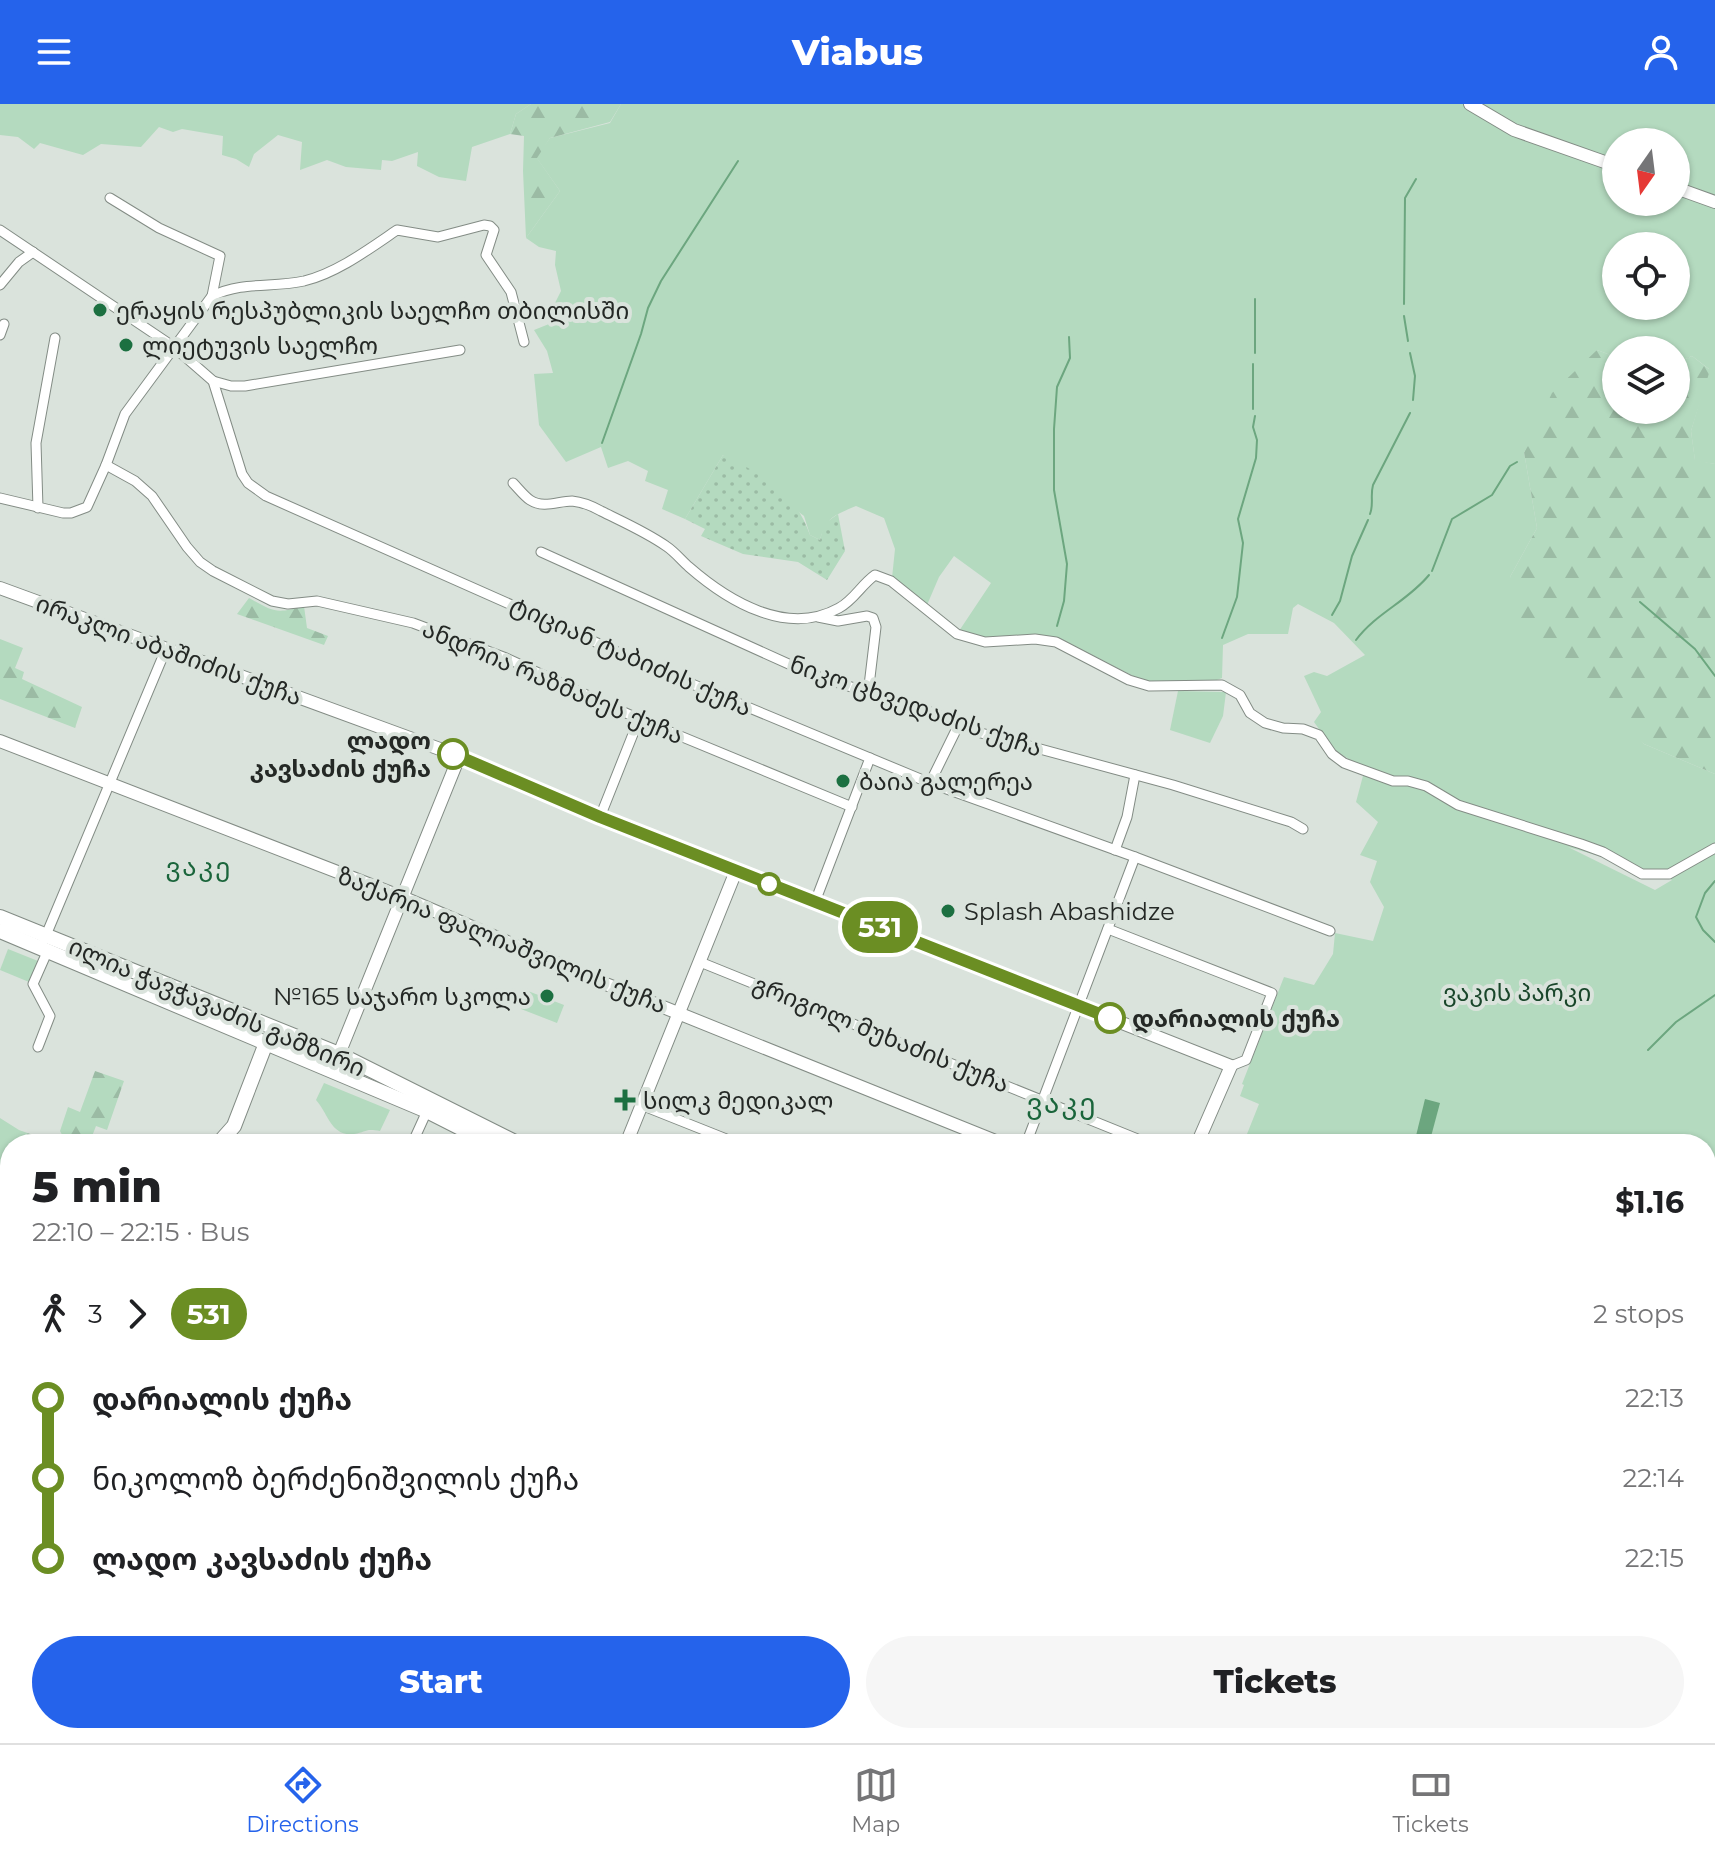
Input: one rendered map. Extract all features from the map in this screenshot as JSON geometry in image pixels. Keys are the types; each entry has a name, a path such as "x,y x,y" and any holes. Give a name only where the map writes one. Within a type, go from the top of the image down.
{"main road":[{"name":"ილია ჭავჭავაძის გამზირი","path":"0,917 45,945 427,1111 472,1134"},
{"name":"ილია ჭავჭავაძის გამზირი","path":"0,931 340,1052 500,1134"},
{"path":"227,1134 234,1126 266,1043"}],"street":[{"path":"1470,104 1514,130 1602,161"},
{"path":"1690,193 1715,202"},
{"path":"0,498 71,513 87,507 125,414 212,296 220,256 159,228 110,198"},
{"path":"212,296 229,288 304,281 348,261 397,230 438,237 484,225 494,230 486,255 509,287 524,342"},
{"path":"0,230 174,347 213,381 231,386 460,350"},
{"path":"0,285 19,262 33,252"},
{"path":"0,335 4,324"},
{"path":"38,508 36,443 55,338"},
{"name":"ტიციან ტაბიძის ქუჩა","path":"213,381 242,474 248,483 266,496 643,663 930,783 1330,931"},
{"name":"ანდრია რაზმაძეს ქუჩა","path":"106,465 135,481 152,496 200,562 272,601 288,604 317,601 413,623 506,658 639,719 852,807"},
{"path":"513,483 535,502 554,504 570,501 589,505 631,526 667,547 736,602 771,616 798,619 818,617 839,609 875,575 891,581 957,634 985,642 1035,639 1056,642 1129,680 1149,686 1222,685 1240,695 1250,713 1265,723 1319,735 1332,754 1344,763 1393,781 1426,786 1458,805 1494,819 1603,852 1642,874 1669,874 1715,848"},
{"name":"ნიკო ცხვედაძის ქუჩა","path":"541,552 813,675 928,711 981,733 1135,775 1291,822 1303,829"},
{"name":"ირაკლი აბაშიძის ქუჩა","path":"0,588 459,757 600,817 1231,1066"},
{"path":"818,617 838,621 867,616 873,618 876,627 868,694"},
{"path":"38,1047 50,1016 33,984 45,945 108,788 108,781 166,649"},
{"path":"600,817 639,719"},
{"path":"930,783 959,724"},
{"name":"ზაქარია ფალიაშვილის ქუჩა","path":"0,741 402,897 978,1134"},
{"path":"340,1052 459,757"},
{"path":"815,902 870,758"},
{"path":"1115,850 1127,817 1135,775"},
{"path":"1030,1134 1135,857"},
{"path":"630,1134 736,871"},
{"path":"1108,929 1272,993 1246,1060 1231,1066 1201,1134"},
{"name":"გრიგოლ მუხაძის ქუჩა","path":"700,962 1126,1134"},
{"path":"641,1105 714,1134"},
{"path":"417,1134 427,1111"},
{"path":"231,1134 234,1126"}],"green space":[{"path":"0,104 531,104 516,114 510,134 472,147 466,181 439,177 417,166 418,152 392,161 382,160 381,170 346,167 327,160 300,170 302,142 278,135 254,154 249,167 222,155 223,136 182,129 173,132 159,127 141,147 101,144 83,155 40,143 34,149 18,137 0,135"},
{"path":"531,104 621,104 610,122 550,138 537,158 560,191 526,238 524,136 510,134 516,114"},
{"name":"ვაკის პარკი","path":"621,104 1715,104 1715,464 1695,461 1691,431 1709,369 1690,357 1690,336 1602,336 1602,352 1597,350 1524,452 1537,528 1510,577 1644,744 1715,774 1715,1134 1247,1134 1259,1104 1240,1096 1242,1084 1284,977 1314,985 1333,954 1335,933 1373,941 1384,907 1370,882 1377,861 1360,855 1378,822 1356,802 1364,772 1362,767 1334,750 1314,722 1321,712 1304,676 1314,672 1327,676 1365,655 1334,623 1298,604 1293,608 1288,634 1248,634 1223,645 1222,678 1212,682 1154,683 1139,679 1061,639 1030,634 1001,639 959,631 991,583 954,556 939,577 927,605 892,578 895,549 884,518 856,506 832,518 820,540 810,535 804,516 723,455 685,519 662,509 668,490 645,481 648,471 628,461 608,468 601,447 566,462 539,425 534,374 553,373 547,351 534,330 549,324 551,311 561,291 555,265 556,251 539,247 526,238 560,191 536,157 550,138 610,123","holes":["1568,847 1672,880 1655,890"]},
{"path":"1597,350 1602,352 1602,424 1690,424 1690,357 1710,370 1691,431 1695,460 1715,464 1715,774 1644,744 1591,694 1519,618 1510,577 1537,528 1524,452 1552,393"},
{"path":"723,455 765,478 786,495 810,535 820,540 824,524 838,514 845,551 827,580 798,562 743,554 701,536 705,529 685,519"},
{"path":"249,598 275,610 304,606 307,628 328,636 324,645 237,614"},
{"path":"0,639 23,648 15,668 24,672 22,679 82,707 75,728 0,699"},
{"path":"1178,691 1226,692 1223,716 1210,743 1170,730"},
{"path":"8,949 38,961 29,982 0,970"},
{"path":"528,991 564,1005 557,1023 521,1009"},
{"path":"95,1071 124,1081 107,1130 96,1126 93,1134 62,1134 68,1107 80,1112"},
{"path":"324,1083 390,1110 380,1131 346,1134 335,1128 316,1100"},
{"path":"0,1118 30,1134 0,1134"}],"shaded area":[{"path":"1425,1099 1440,1103 1432,1134 1416,1134"}],"waterway":[{"path":"602,443 648,308 661,281 738,161"},
{"path":"1404,304 1405,198 1416,179"},
{"path":"1255,299 1255,353"},
{"path":"1404,316 1408,341"},
{"path":"1057,626 1064,601 1067,564 1054,490 1054,429 1057,387 1070,358 1069,337"},
{"path":"1410,353 1415,376 1413,400"},
{"path":"1253,364 1253,409"},
{"path":"1370,514 1373,485 1410,413"},
{"path":"1222,638 1237,597 1243,543 1238,519 1256,458 1255,416"},
{"path":"1432,571 1452,519 1492,495 1510,466 1517,462"},
{"path":"1332,615 1340,601 1352,556 1368,520"},
{"path":"1356,640 1429,575"},
{"path":"1640,602 1695,649 1715,676"},
{"path":"1715,881 1705,893 1696,917 1715,942"},
{"path":"1648,1050 1676,1022 1715,995"}],"bus line":[{"name":"531","path":"453,754 600,817 1110,1018"}],"place":[{"name":"ერაყის რესპუბლიკის საელჩო თბილისში","path":"100,310"},
{"name":"ლიეტუვის საელჩო","path":"126,345"},
{"name":"ლადო კავსაძის ქუჩა","path":"453,754"},
{"name":"ბაია გალერეა","path":"843,781"},
{"name":"Splash Abashidze","path":"948,911"},
{"name":"№165 საჯარო სკოლა","path":"547,996"},
{"name":"დარიალის ქუჩა","path":"1110,1018"},
{"name":"სილკ მედიკალ","path":"625,1100"}],"district":[{"name":"ვაკე","path":"199,867"},
{"name":"ვაკე","path":"1062,1103"}]}
